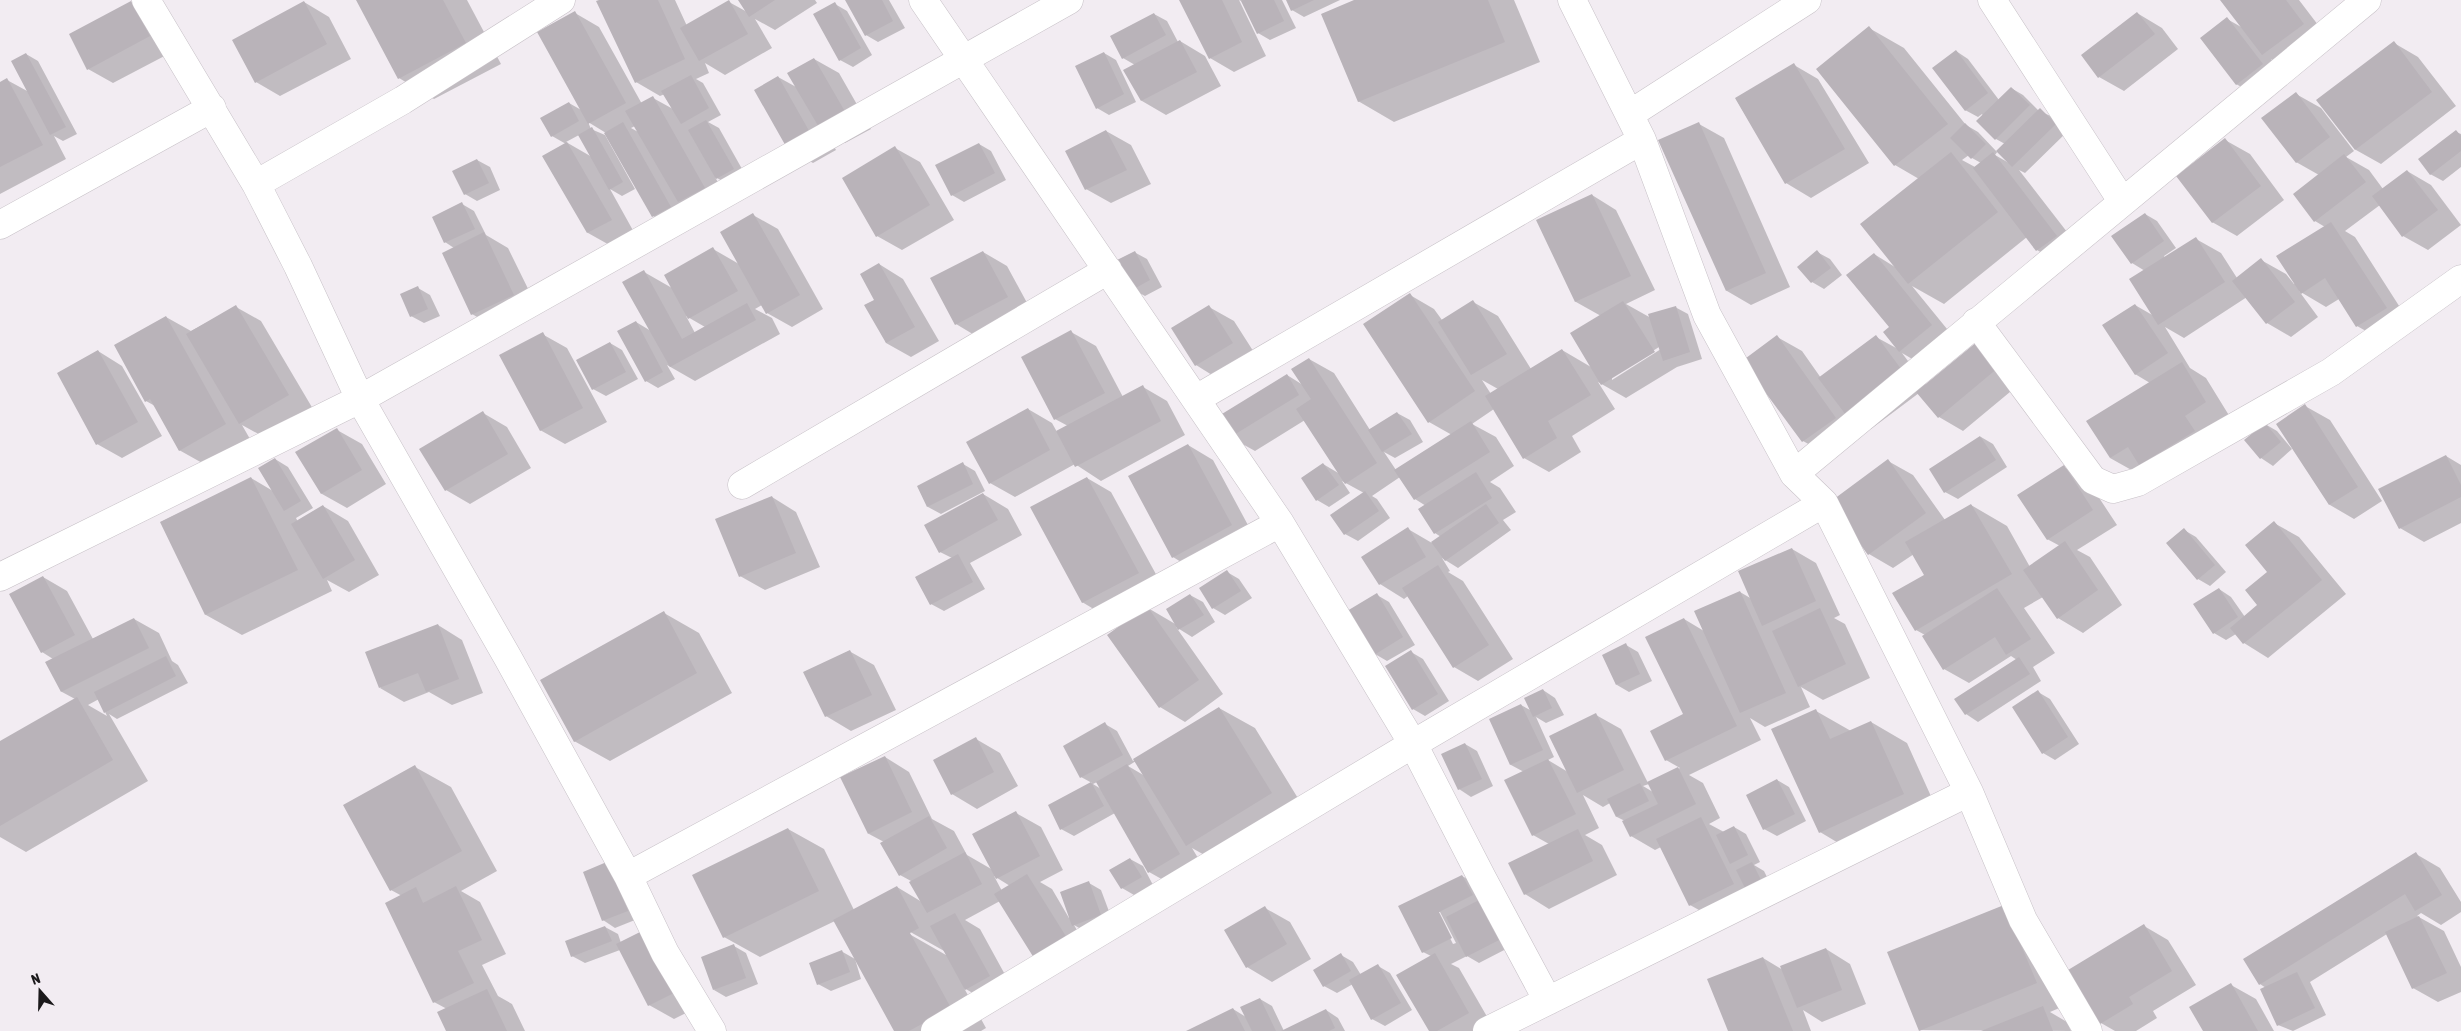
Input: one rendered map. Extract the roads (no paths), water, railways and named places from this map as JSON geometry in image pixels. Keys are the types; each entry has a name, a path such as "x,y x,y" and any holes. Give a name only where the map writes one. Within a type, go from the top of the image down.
{"street":[{"path":"146,0 256,184 298,266 360,399 508,658 628,876 665,952 712,1031"},
{"path":"256,184 403,100 561,0"},
{"path":"923,0 1280,523 1413,744 1548,1000"},
{"path":"0,577 360,399 1069,0"},
{"path":"1572,0 1642,140 1707,315 1794,474 1824,503 1969,792 2023,920 2088,1031"},
{"path":"1630,114 1806,0"},
{"path":"1992,0 2122,201"},
{"path":"1794,474 2367,0"},
{"path":"0,225 212,108"},
{"path":"1196,399 1642,140"},
{"path":"742,486 1108,270"},
{"path":"1976,322 2093,480 2113,489 2138,482 2331,372 2461,279"},
{"path":"934,1031 1413,744 1824,503"},
{"path":"628,876 1280,523"},
{"path":"1487,1031 1969,792"}]}
